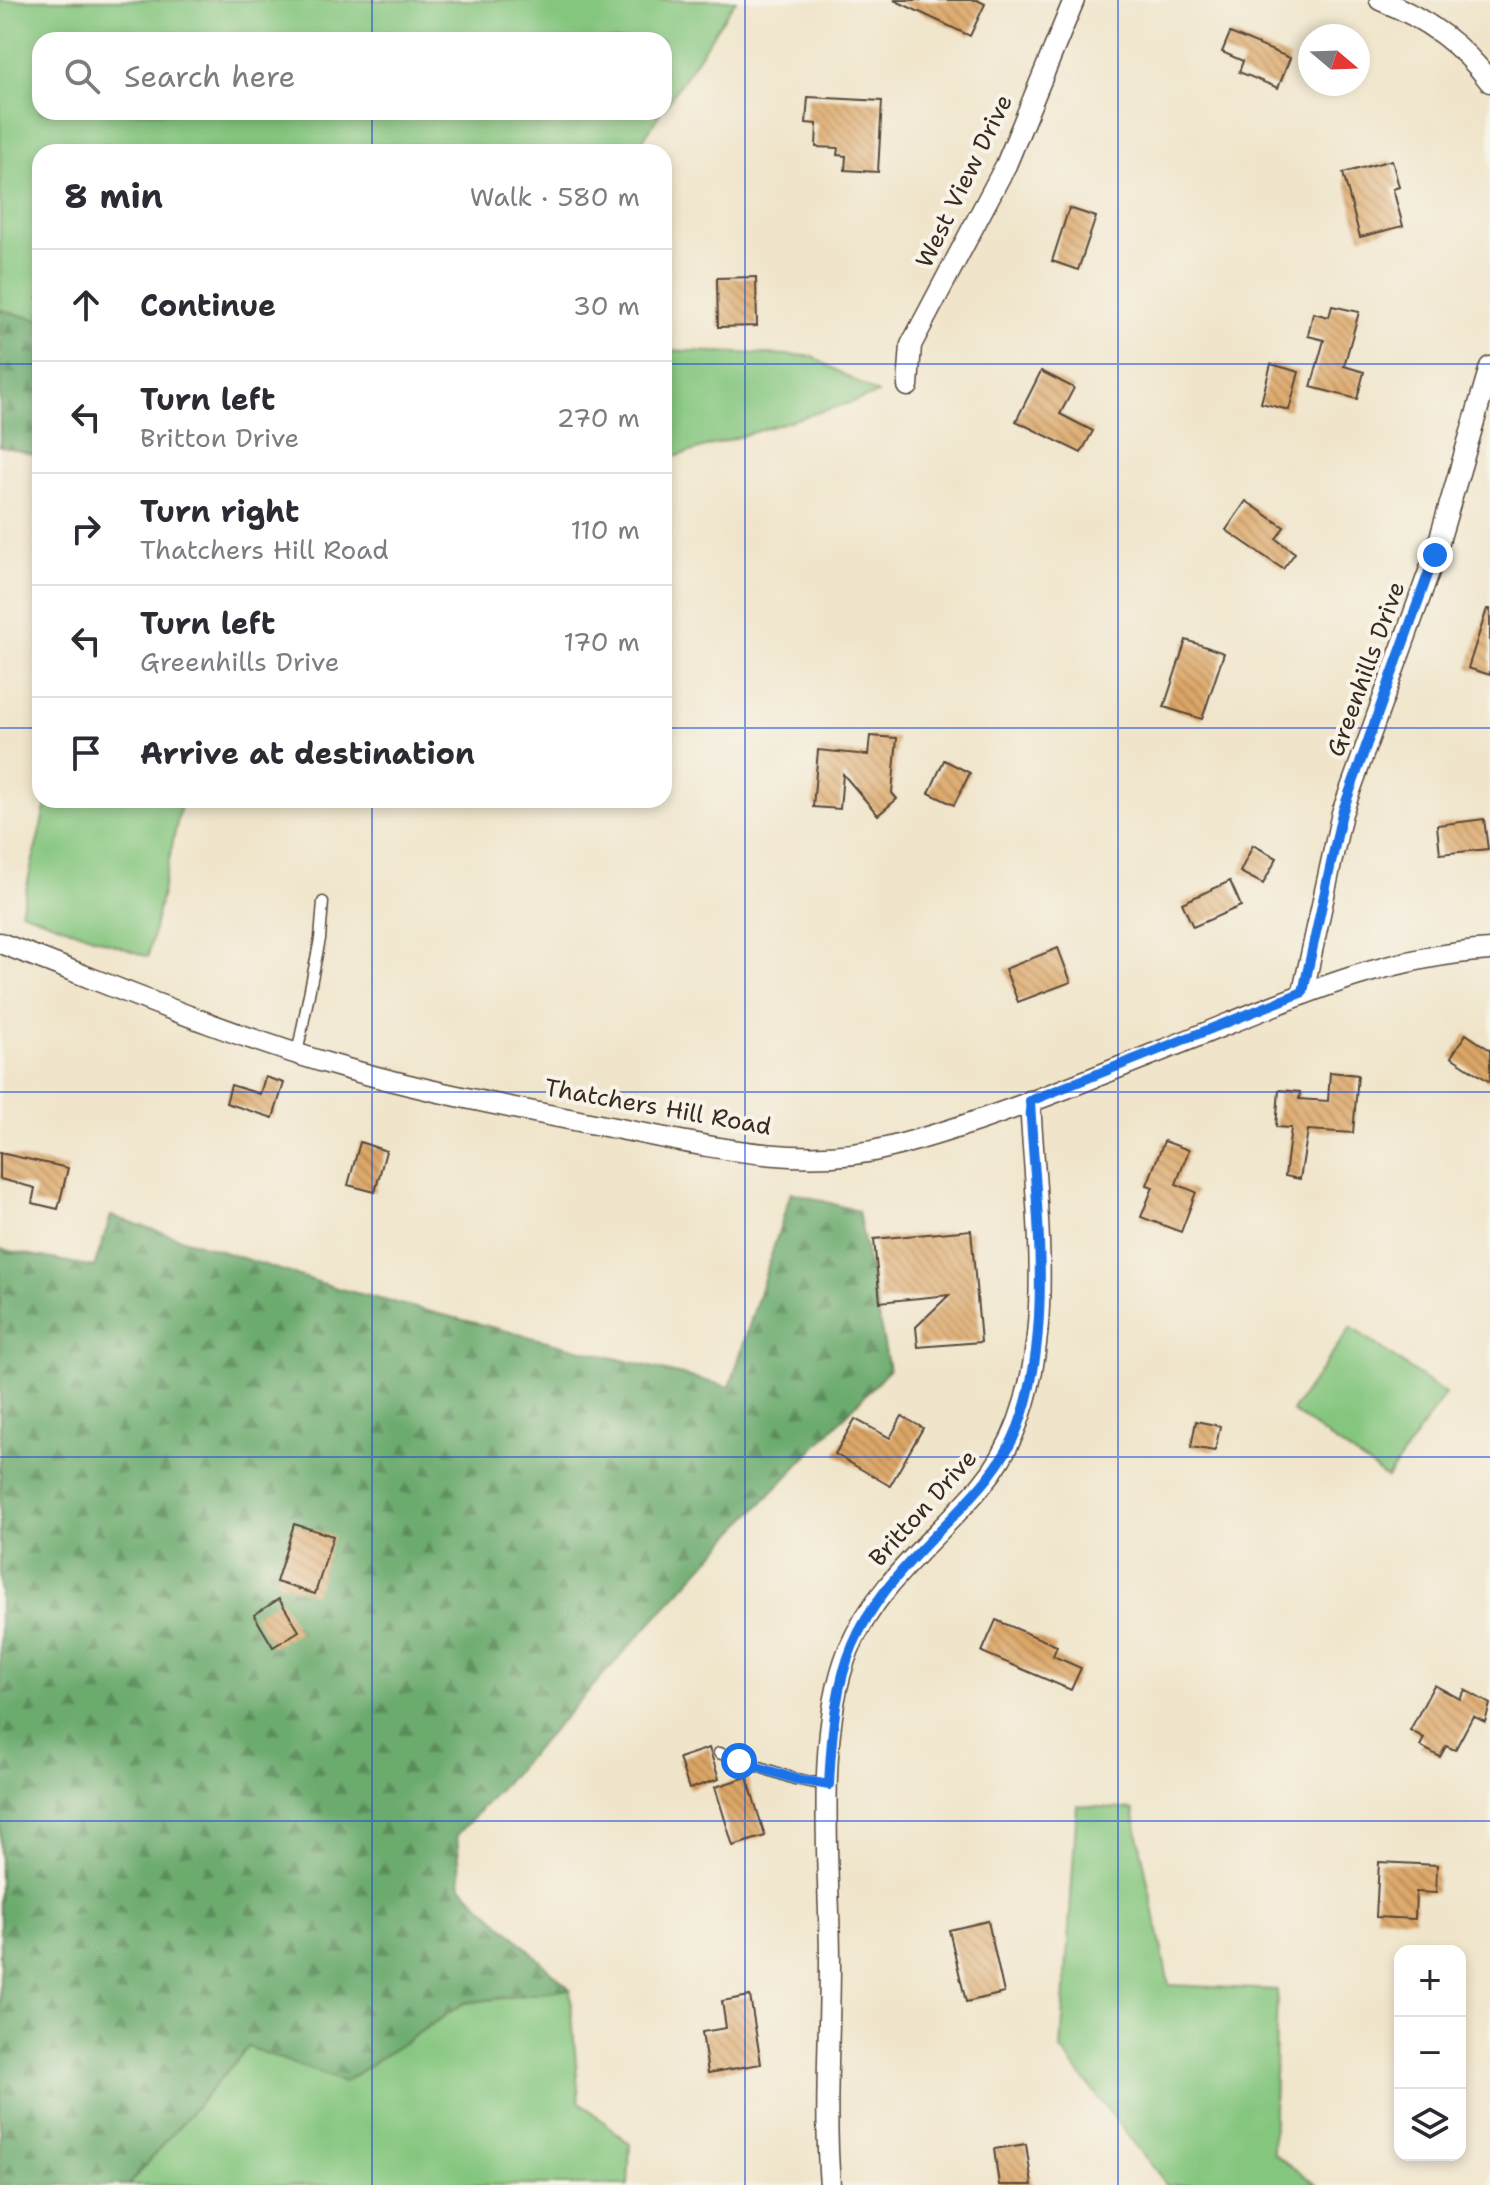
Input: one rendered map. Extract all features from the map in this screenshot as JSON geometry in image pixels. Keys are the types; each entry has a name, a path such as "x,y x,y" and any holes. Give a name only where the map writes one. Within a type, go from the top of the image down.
{"street":[{"name":"West View Drive","path":"908,386 911,345 1006,165 1074,0"},
{"path":"1380,0 1406,10 1438,31 1467,53 1490,82"},
{"name":"Greenhills Drive","path":"1303,992 1342,813 1435,555 1490,367"},
{"name":"Thatchers Hill Road","path":"0,943 297,1054 495,1103 706,1146 768,1154 846,1156 888,1148 1030,1101 1303,992 1387,965 1490,950"},
{"name":"Britton Drive","path":"830,2185 829,1785 839,1683 864,1618 882,1591 982,1485 1003,1458 1021,1417 1037,1321 1030,1101"}],"lane":[{"path":"297,1054 320,939 323,902"},
{"path":"719,1753 795,1779 829,1785"}],"green space":[{"path":"0,0 736,0 672,96 672,32 32,32 32,120 656,120 640,144 32,144 32,318 0,310"},
{"path":"0,310 32,318 32,454 0,446"},
{"path":"672,350 811,356 878,394 672,458"},
{"path":"45,808 180,808 148,957 21,911"},
{"path":"791,1192 858,1211 889,1370 734,1532 457,1835 461,1886 570,1989 464,2003 344,2082 248,2047 128,2185 0,2185 0,1249 94,1267 111,1216 340,1289 730,1387"},
{"path":"1351,1327 1445,1394 1387,1478 1292,1411"},
{"path":"1077,1805 1133,1810 1169,1985 1277,1990 1273,2153 1317,2185 1167,2185 1061,2050"},
{"path":"570,1989 579,2101 630,2144 628,2185 128,2185 248,2046 344,2082 464,2003"}],"building":[{"path":"894,0 977,0 985,4 970,36"},
{"path":"1230,33 1290,58 1278,88 1239,72 1243,61 1222,52"},
{"path":"808,97 882,101 878,172 845,170 846,156 837,155 838,148 816,147 817,124 806,123"},
{"path":"1392,160 1399,187 1393,189 1403,226 1360,237 1343,173"},
{"path":"1069,208 1096,217 1078,270 1052,261"},
{"path":"756,277 757,326 718,327 717,278"},
{"path":"1332,306 1359,312 1344,366 1364,372 1357,399 1311,387 1324,340 1308,336 1313,313 1329,317"},
{"path":"1271,364 1299,372 1289,410 1261,403"},
{"path":"1041,371 1074,388 1060,414 1093,431 1081,453 1016,421"},
{"path":"1246,501 1284,527 1276,539 1295,553 1283,569 1226,530"},
{"path":"1487,609 1490,609 1490,675 1468,668"},
{"path":"1186,640 1224,653 1202,719 1164,707"},
{"path":"870,736 897,738 892,793 897,799 878,815 843,774 840,809 813,807 818,750 868,755"},
{"path":"944,760 970,773 954,805 929,793"},
{"path":"1484,819 1488,849 1440,854 1437,825"},
{"path":"1253,845 1277,858 1263,884 1240,872"},
{"path":"1230,881 1241,906 1193,927 1182,903"},
{"path":"1058,948 1071,982 1018,1002 1005,969"},
{"path":"1466,1034 1490,1050 1490,1082 1451,1057"},
{"path":"1330,1072 1358,1075 1353,1133 1308,1130 1300,1179 1285,1176 1291,1128 1276,1127 1279,1090 1300,1092 1299,1099 1328,1101"},
{"path":"265,1077 284,1083 273,1118 226,1103 231,1085 260,1094"},
{"path":"1164,1141 1189,1150 1176,1184 1196,1192 1181,1232 1141,1217 1153,1187 1147,1185"},
{"path":"360,1142 386,1151 375,1192 348,1185"},
{"path":"0,1153 68,1168 58,1209 32,1203 35,1188 0,1179"},
{"path":"971,1230 981,1342 918,1347 916,1327 949,1295 880,1302 874,1239"},
{"path":"902,1416 923,1428 890,1486 835,1454 855,1419 890,1438"},
{"path":"1196,1421 1220,1426 1215,1451 1191,1447"},
{"path":"294,1524 333,1536 315,1594 276,1582"},
{"path":"279,1599 299,1631 273,1647 254,1615"},
{"path":"996,1620 1057,1646 1053,1656 1081,1668 1071,1690 982,1652"},
{"path":"1434,1685 1460,1699 1465,1690 1490,1704 1485,1722 1473,1716 1455,1750 1446,1746 1440,1757 1420,1746 1424,1738 1410,1730"},
{"path":"709,1748 719,1779 689,1789 679,1758"},
{"path":"747,1777 765,1836 733,1846 715,1787"},
{"path":"1379,1862 1437,1865 1436,1893 1416,1892 1415,1919 1376,1917"},
{"path":"988,1921 1004,1993 966,2002 949,1930"},
{"path":"750,1996 761,2064 708,2073 702,2032 726,2028 722,2001"},
{"path":"1026,2144 1032,2185 999,2185 994,2149"}],"route":[{"path":"739,1761 795,1779 829,1785 839,1683 864,1618 882,1591 982,1485 1003,1458 1018,1427 1028,1395 1037,1321 1037,1245 1030,1101 1303,992 1342,813 1435,555"}]}
